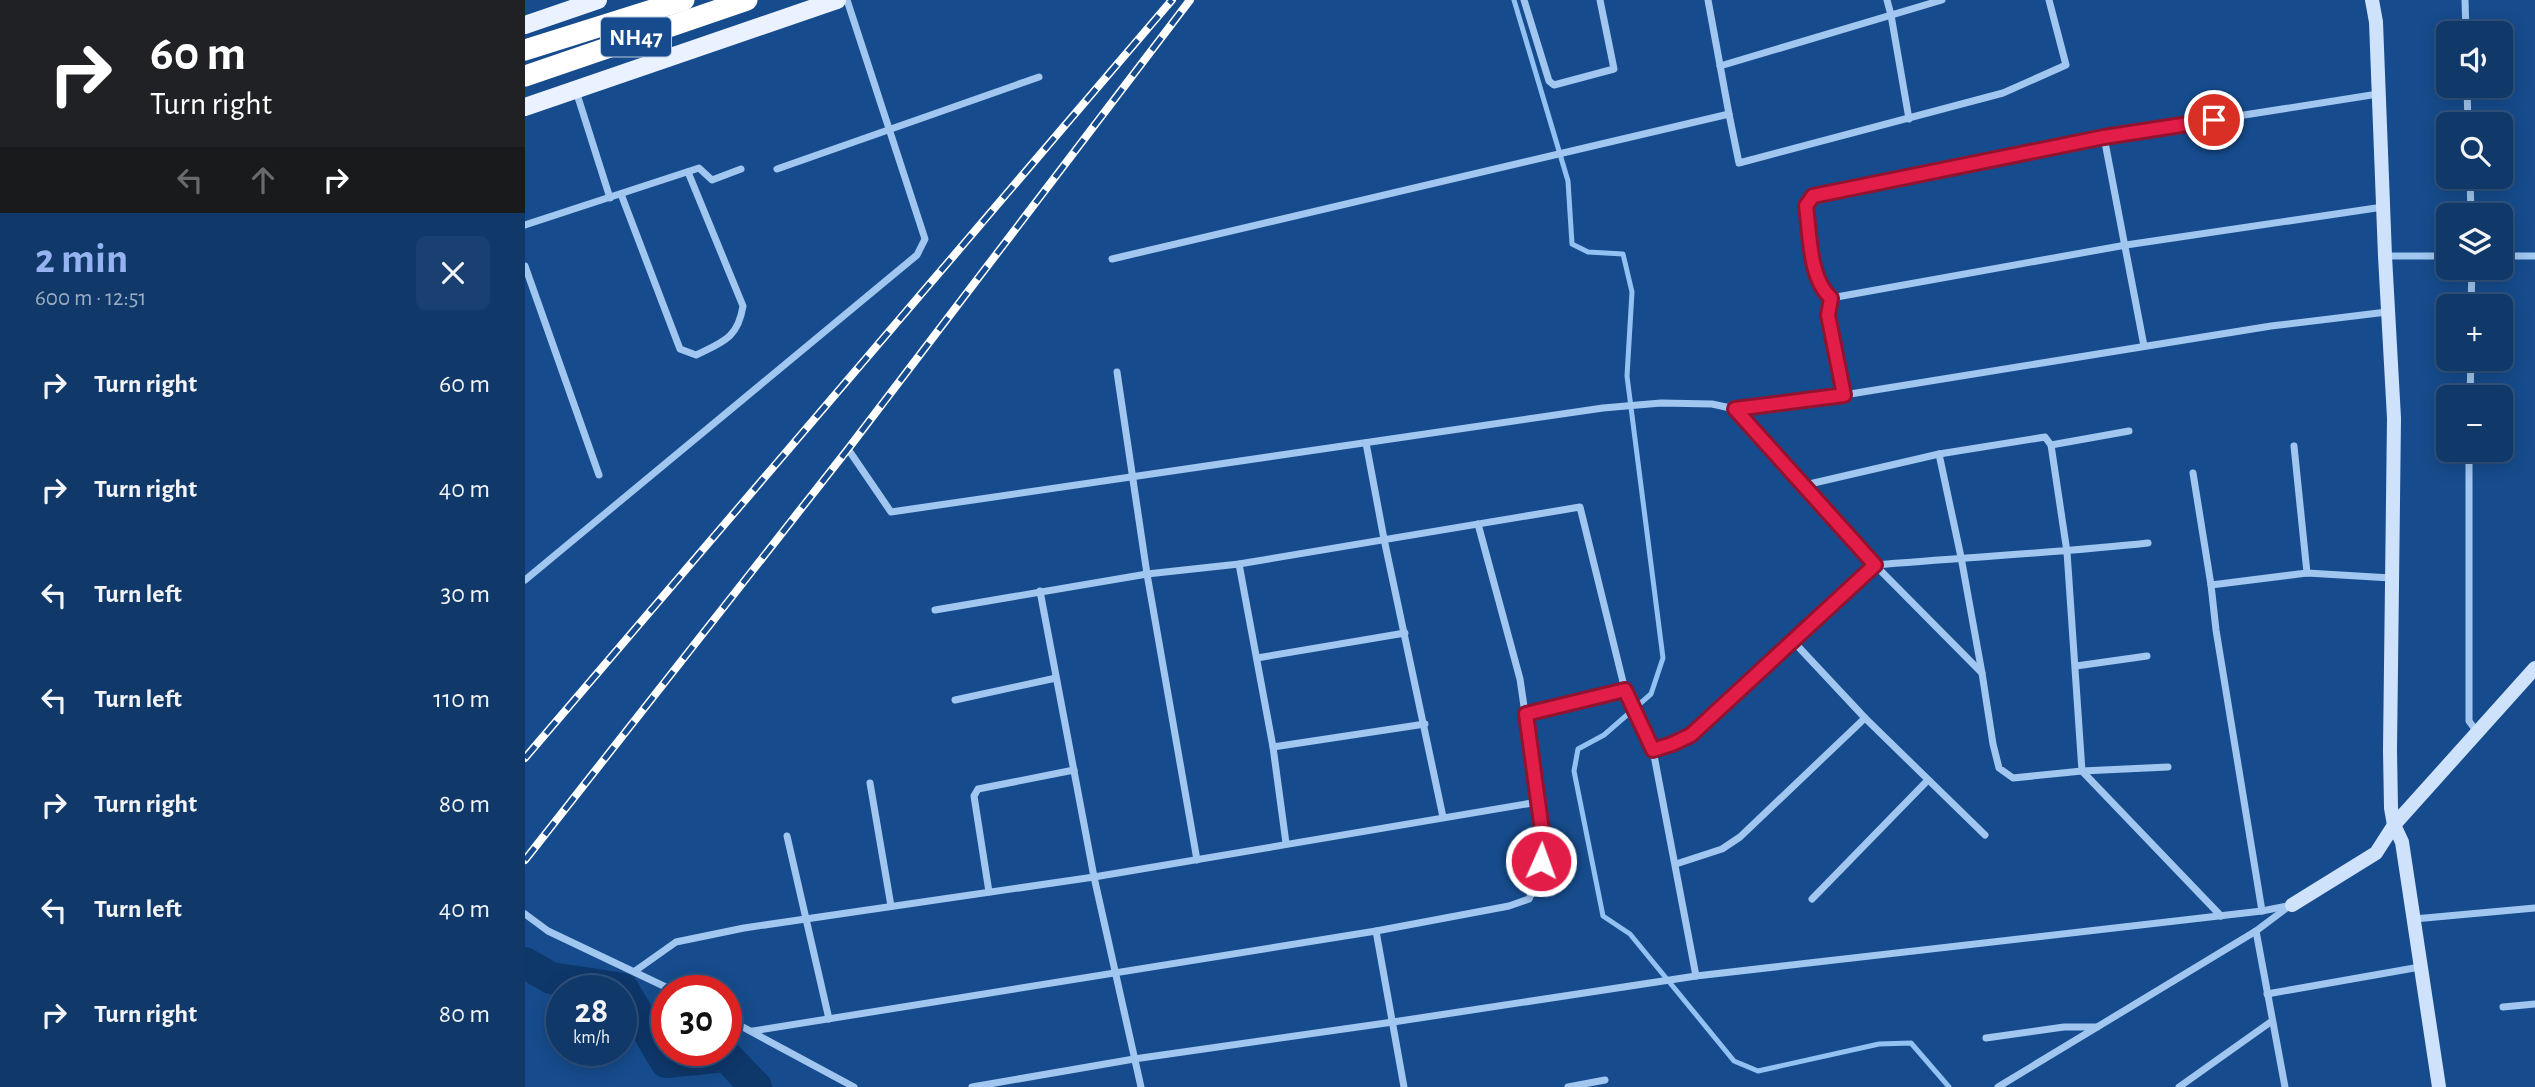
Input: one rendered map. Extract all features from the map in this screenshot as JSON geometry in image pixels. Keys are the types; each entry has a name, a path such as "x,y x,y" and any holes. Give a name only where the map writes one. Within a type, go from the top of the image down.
{"highway":[{"name":"NH47","path":"525,50 684,0"},
{"name":"NH47","path":"525,76 747,0"}],"main road":[{"path":"525,24 567,5 598,0"},
{"path":"525,107 837,0"},
{"path":"2372,0 2376,22 2387,312 2394,418 2391,808 2394,825 2402,842 2439,1087"},
{"path":"2292,905 2376,853 2394,825 2535,668"}],"street":[{"path":"525,580 917,255 925,239 847,0"},
{"path":"1524,0 1549,81 1554,85 1614,69 1600,0"},
{"path":"1708,0 1738,163 2003,93 2066,65 2049,0"},
{"path":"1887,0 1909,119"},
{"path":"1720,66 1942,0"},
{"path":"2465,0 2466,21"},
{"path":"777,169 887,128 1039,77"},
{"path":"576,90 610,198"},
{"path":"1831,298 1817,280 1806,206 1813,196 2104,137 2378,94"},
{"path":"1112,259 1729,114"},
{"path":"2104,137 2144,346"},
{"path":"525,225 699,168 712,180 741,169"},
{"path":"621,194 680,349 696,355 728,339 740,324 743,306 688,172"},
{"path":"1831,298 2126,245 2383,207"},
{"path":"2385,256 2436,256"},
{"path":"2513,256 2535,256"},
{"path":"525,266 599,475"},
{"path":"1831,298 1828,315 1844,395"},
{"path":"848,449 891,512 1603,408 1661,402 1712,404 1735,409 1844,395 2271,326 2387,312"},
{"path":"1117,372 1147,574 1197,860"},
{"path":"1735,409 1875,565 1982,673"},
{"path":"2051,445 2129,431"},
{"path":"1805,485 1939,454 2045,437 2051,445 2067,552 2082,771 2221,916"},
{"path":"1366,443 1443,817"},
{"path":"2294,446 2307,573"},
{"path":"1939,454 1961,557 1999,768 2013,778 2168,767"},
{"path":"2469,462 2469,721 2477,732"},
{"path":"2193,473 2262,911"},
{"path":"935,610 1147,574 1239,564 1580,507 1625,690 1653,750 1696,976"},
{"path":"753,1031 1376,931 1529,899 1538,883 1543,838 1520,679 1478,524"},
{"path":"1653,750 1691,735 1875,565 1961,557 2067,552 2148,543"},
{"path":"1239,564 1273,747 1286,844"},
{"path":"2211,585 2307,573 2392,578"},
{"path":"1040,591 1094,877 1141,1087"},
{"path":"1257,658 1405,633"},
{"path":"1792,640 1865,718 1985,835"},
{"path":"2076,666 2147,656"},
{"path":"955,700 1056,678"},
{"path":"1526,714 1625,690"},
{"path":"1676,864 1722,849 1740,837 1865,718"},
{"path":"1273,747 1425,724"},
{"path":"989,892 974,796 978,789 1073,770"},
{"path":"1812,899 1928,780"},
{"path":"870,783 891,906"},
{"path":"635,971 676,942 744,928 1094,877 1538,802"},
{"path":"787,836 829,1019"},
{"path":"972,1087 1134,1059 1696,976 2221,916 2292,905"},
{"path":"1999,1087 2256,931 2292,905"},
{"path":"2413,919 2535,908"},
{"path":"525,914 548,932 651,979"},
{"path":"1376,931 1404,1087"},
{"path":"2256,931 2285,1087"},
{"path":"2267,993 2420,967"},
{"path":"2503,1007 2535,1004"},
{"path":"2179,1087 2272,1021"},
{"path":"742,1025 854,1087"},
{"path":"1986,1038 2064,1027 2098,1027"},
{"path":"1568,1087 1605,1080"}],"waterway":[{"path":"1514,0 1568,181 1572,244 1588,252 1623,254 1632,292 1627,376 1663,658 1651,694 1604,735 1578,749 1574,771 1603,916 1630,934 1734,1061 1758,1071 1879,1044 1911,1043 1949,1087"},
{"path":"525,963 551,978 623,989 666,1062 726,1056 756,1087"}],"railway":[{"path":"525,758 1172,0"},
{"path":"525,860 848,449 1190,0"}],"route":[{"path":"1541,861 1543,838 1526,714 1625,690 1653,750 1672,744 1691,735 1875,565 1735,409 1844,395 1828,315 1831,298 1817,280 1806,206 1813,196 2104,137 2214,120"}]}
